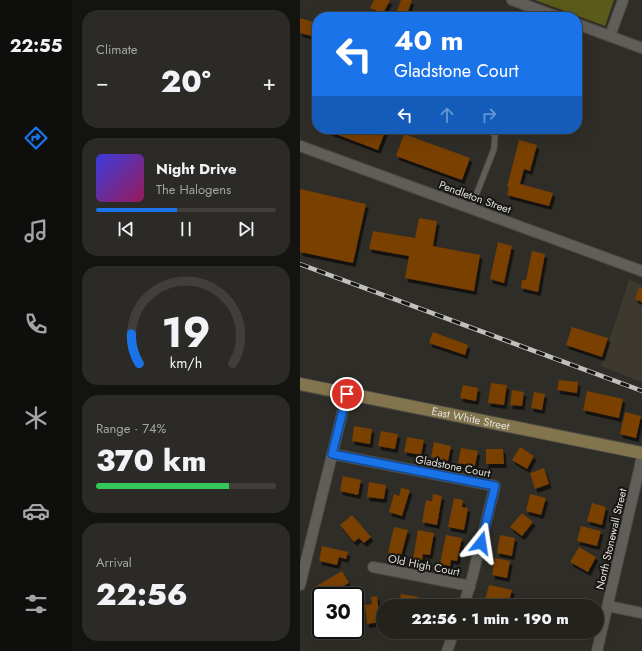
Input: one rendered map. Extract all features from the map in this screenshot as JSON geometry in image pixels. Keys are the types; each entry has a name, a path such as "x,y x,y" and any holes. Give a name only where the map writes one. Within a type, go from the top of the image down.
{"street":[{"path":"512,0 544,12"},
{"path":"610,36 623,0"},
{"path":"582,26 642,48"},
{"name":"Pendleton Street","path":"300,146 642,271"},
{"name":"East White Street","path":"300,384 642,453"},
{"path":"300,585 347,394"},
{"name":"Gladstone Court","path":"332,454 495,486 465,599"},
{"name":"North Stonewall Street","path":"597,651 642,457"},
{"name":"Old High Court","path":"374,567 470,586"},
{"path":"608,606 642,613"},
{"path":"447,651 451,639"}],"lane":[{"path":"471,208 494,149 495,136 494,134"}],"shaded area":[{"path":"535,0 614,0 605,26 582,17 582,12 567,12"},
{"path":"629,280 642,285 642,382 601,366"}],"building":[{"path":"374,0 390,0 384,12 379,12 370,8"},
{"path":"401,0 412,0 408,12 397,12"},
{"path":"300,18 312,22 312,36 300,33"},
{"path":"336,134 384,134 378,150"},
{"path":"404,134 470,158 462,180 396,156"},
{"path":"519,140 537,145 530,171 524,169 520,184 553,193 549,206 507,195 509,187 507,187"},
{"path":"300,189 366,204 353,263 300,252"},
{"path":"419,218 437,221 433,246 480,255 474,291 405,278 409,256 369,249 373,231 415,238"},
{"path":"498,242 512,246 504,283 490,279"},
{"path":"532,251 545,254 538,292 521,288 522,280 526,280"},
{"path":"639,288 642,289 642,302 635,299"},
{"path":"572,327 608,338 602,357 566,345"},
{"path":"433,332 468,345 465,355 429,343"},
{"path":"559,380 578,382 577,393 557,390"},
{"path":"491,383 507,385 504,405 488,403"},
{"path":"463,385 478,388 476,401 460,398"},
{"path":"512,390 524,392 522,406 510,405"},
{"path":"587,391 623,399 619,418 583,410"},
{"path":"534,392 545,394 542,410 531,408"},
{"path":"625,412 641,416 636,438 620,434"},
{"path":"354,426 372,429 370,444 352,441"},
{"path":"381,431 398,434 395,449 378,446"},
{"path":"407,437 424,440 421,455 404,452"},
{"path":"434,442 451,446 448,461 431,457"},
{"path":"520,447 534,456 527,469 512,460"},
{"path":"461,448 478,451 475,466 458,463"},
{"path":"486,449 503,449 504,464 486,464"},
{"path":"544,468 549,484 535,489 530,473"},
{"path":"343,476 361,480 358,495 340,491"},
{"path":"369,482 386,485 384,499 367,497"},
{"path":"401,488 410,490 402,516 389,512 394,494 399,496"},
{"path":"433,494 442,496 437,525 422,522 426,500 432,501"},
{"path":"530,494 546,498 541,515 526,511"},
{"path":"454,498 463,500 462,507 468,508 464,530 448,527"},
{"path":"592,503 606,507 602,525 587,521"},
{"path":"522,513 533,522 522,536 510,527"},
{"path":"352,515 371,537 364,543 359,538 354,542 340,525"},
{"path":"581,526 601,531 597,546 577,541"},
{"path":"394,527 408,530 401,556 388,553"},
{"path":"418,530 434,533 430,555 423,554 422,560 413,559"},
{"path":"446,535 462,538 457,561 451,560 450,566 440,564"},
{"path":"500,535 515,538 512,556 497,553"},
{"path":"322,546 348,552 346,559 339,557 337,565 319,561"},
{"path":"579,547 596,557 588,572 570,562"},
{"path":"495,558 510,561 507,578 492,575"},
{"path":"342,571 349,583 342,587 319,587 318,585"},
{"path":"489,585 512,590 510,599 485,599"},
{"path":"401,594 419,597 419,599 400,599"},
{"path":"377,596 376,623 367,624 365,605 372,604 371,597"}],"railway":[{"path":"300,264 642,391"}],"route":[{"path":"347,394 332,454 495,486 481,543"}]}
